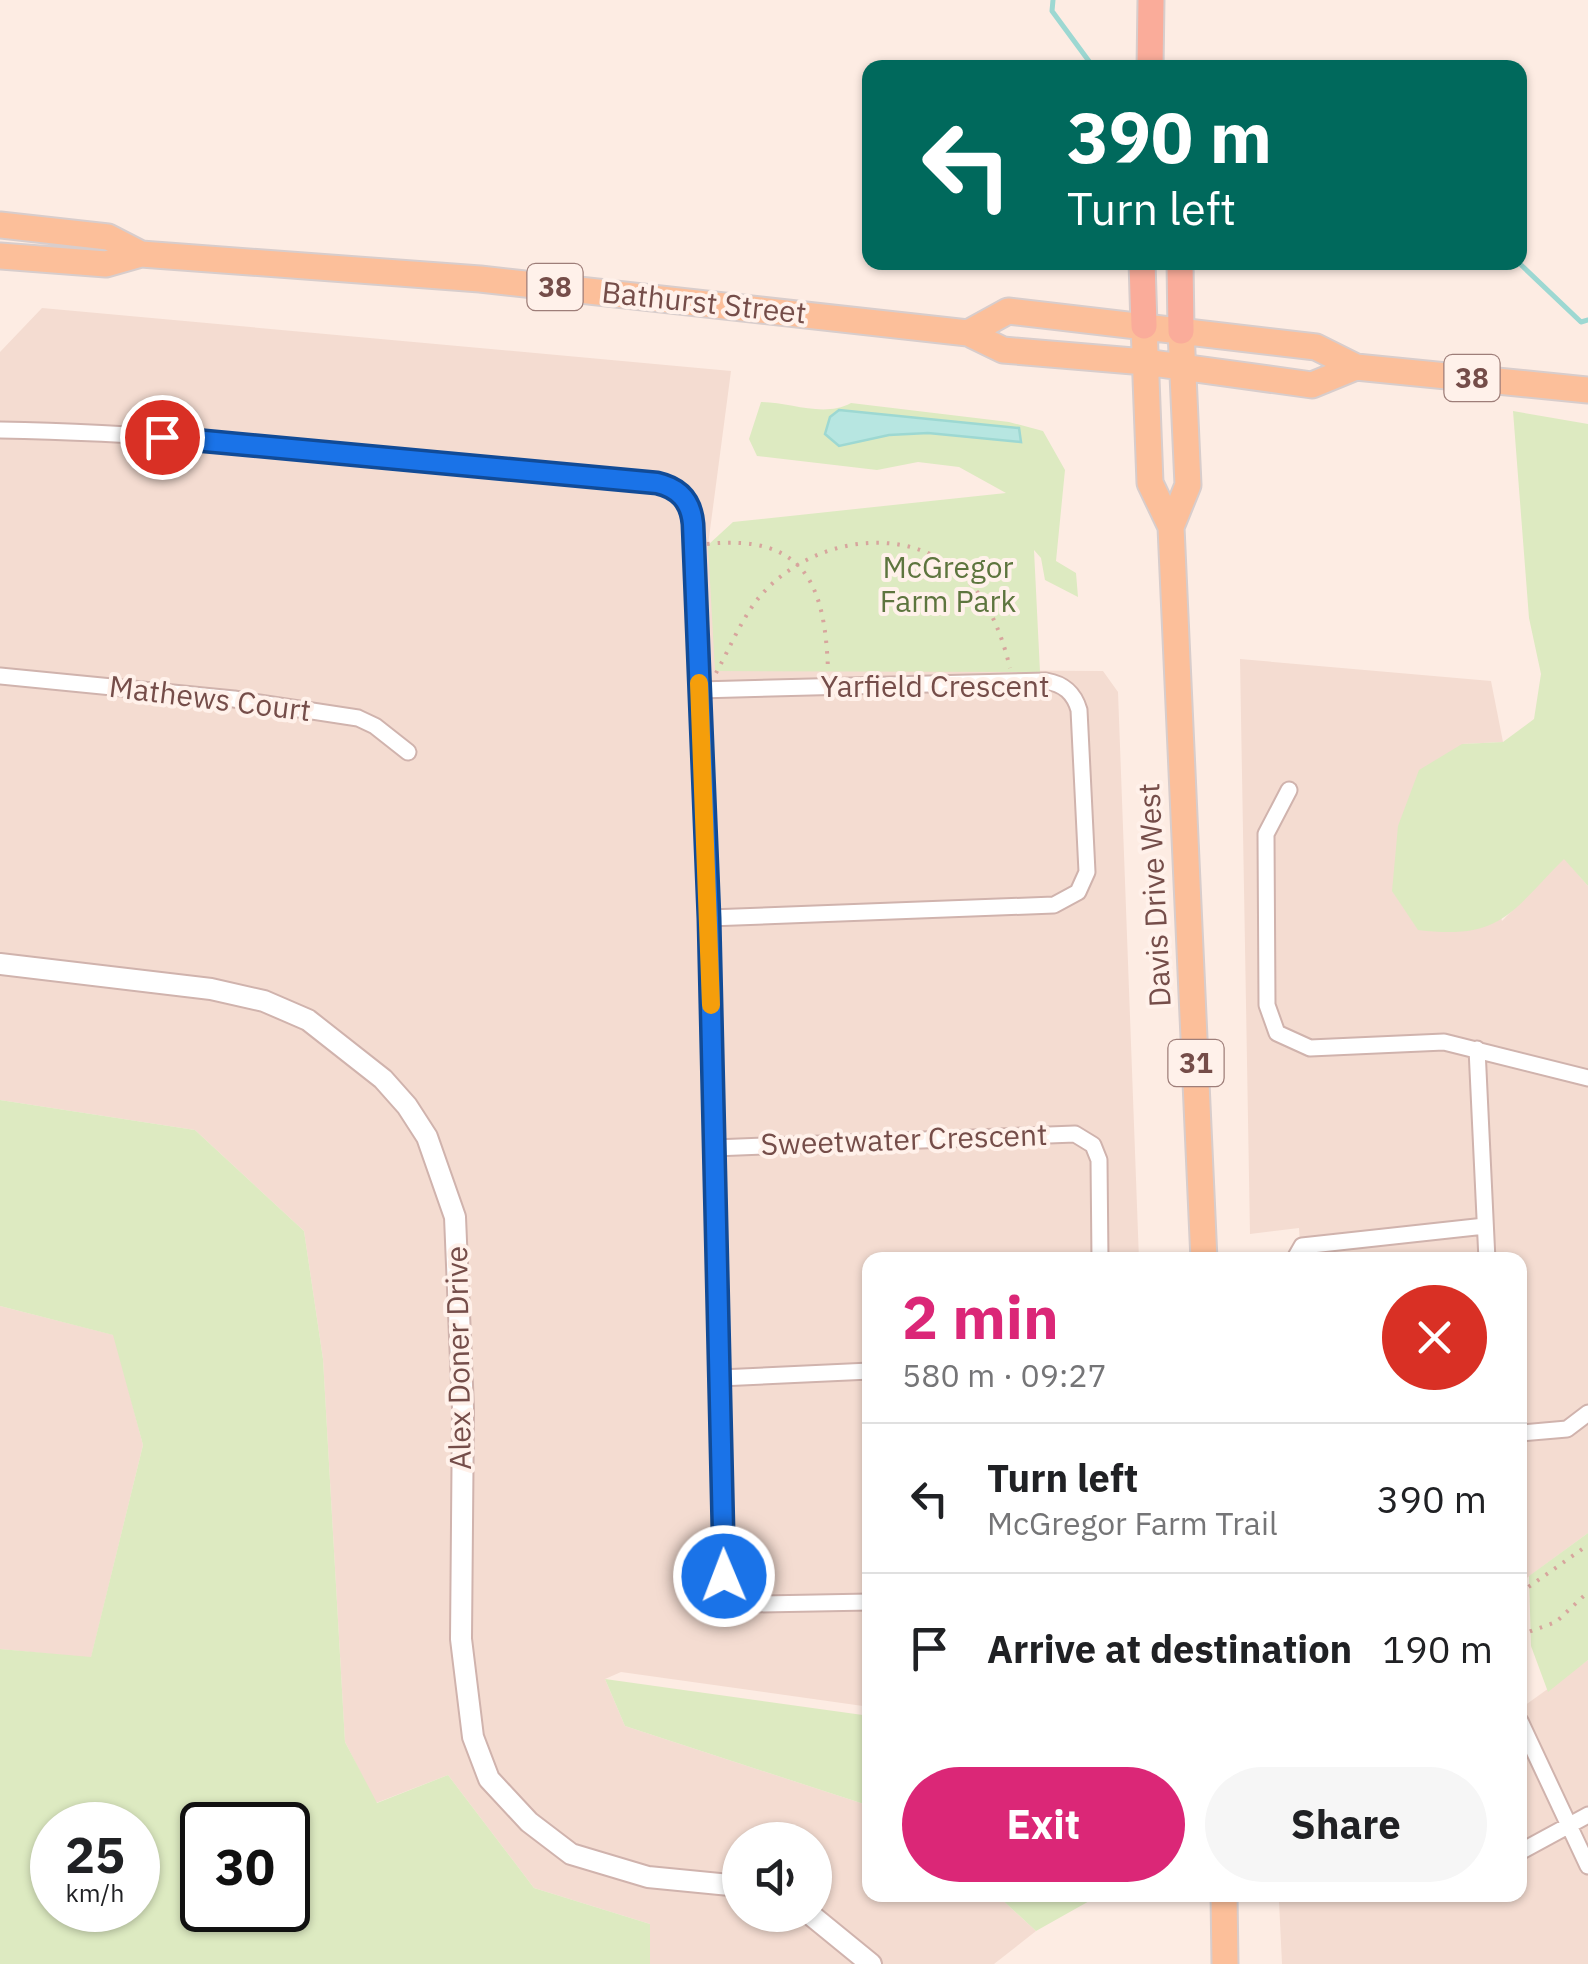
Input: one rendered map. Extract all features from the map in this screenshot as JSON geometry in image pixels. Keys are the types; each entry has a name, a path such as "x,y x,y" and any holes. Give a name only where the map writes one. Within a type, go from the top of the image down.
{"highway":[{"path":"1150,0 1153,60"},
{"name":"Davis Drive West","path":"1142,270 1144,326"},
{"name":"Davis Drive West","path":"1180,270 1181,331"}],"main road":[{"name":"Bathurst Street","path":"0,225 108,237 141,254"},
{"name":"Bathurst Street","path":"0,256 106,264 141,254 480,279 968,333 1003,350 1144,362 1180,370 1312,385 1356,367"},
{"name":"Bathurst Street","path":"968,333 1008,311 1316,346 1356,367 1588,390"},
{"name":"Davis Drive West","path":"1144,326 1150,483 1171,527 1204,1252"},
{"name":"Davis Drive West","path":"1171,527 1188,485 1181,331"},
{"path":"1224,1902 1225,1964"}],"street":[{"path":"0,430 86,431 350,452 666,485 682,495 692,516 702,690 724,1576 729,1588 755,1604 862,1602"},
{"name":"Mathews Court","path":"0,676 234,699 358,718 376,726 408,752"},
{"name":"Yarfield Crescent","path":"702,690 1058,684 1071,692 1078,706 1087,872 1074,896 1054,905 709,918"},
{"path":"1289,790 1266,834 1267,1005 1276,1033 1310,1048 1444,1042 1588,1078"},
{"name":"Alex Doner Drive","path":"0,964 210,989 264,1002 308,1020 383,1079 407,1106 426,1137 455,1217 463,1410 461,1638 473,1737 490,1779 529,1822 571,1854 648,1876 722,1884"},
{"path":"1477,1048 1487,1252"},
{"name":"Sweetwater Crescent","path":"714,1148 1076,1134 1093,1145 1099,1160 1100,1252"},
{"path":"1299,1252 1302,1246 1485,1226"},
{"path":"720,1378 862,1371"},
{"path":"1527,1432 1567,1429 1588,1413"},
{"path":"1527,1736 1588,1866"},
{"path":"1527,1848 1588,1815"},
{"path":"832,1932 871,1964"}],"path":[{"path":"707,544 751,541 776,548 798,563 814,584 824,609 829,686"},
{"path":"702,690 761,595 798,563 840,545 884,542 928,553 966,578 993,614 1013,682"},
{"path":"1527,1588 1588,1545"},
{"path":"1527,1632 1556,1622 1588,1592"}],"shaded area":[{"path":"42,308 731,371 708,545 824,669 1103,671 1118,692 1139,1252 862,1252 862,1706 621,1672 605,1679 625,1726 862,1803 862,1902 1005,1902 1036,1931 994,1964 650,1964 650,1924 534,1888 448,1775 376,1803 345,1742 323,1359 304,1231 195,1130 0,1100 0,352"},
{"path":"1240,659 1491,681 1503,742 1462,744 1502,921 1564,858 1588,886 1588,1533 1527,1578 1527,1252 1300,1252 1299,1228 1250,1234"},
{"path":"0,1306 114,1335 143,1445 91,1658 0,1649"},
{"path":"1588,1660 1588,1964 1282,1964 1279,1902 1527,1902 1527,1704"}],"green space":[{"name":"McGregor Farm Park","path":"761,402 818,409 851,403 1009,422 1043,431 1065,470 1056,561 1076,573 1078,597 1045,580 1041,558 1034,550 1040,672 715,671 708,545 733,522 1006,493 959,467 918,462 877,470 757,456 749,439"},
{"path":"1513,411 1588,424 1588,886 1564,859 1516,908 1486,926 1468,931 1418,930 1392,891 1398,826 1419,770 1462,744 1503,742 1534,719 1541,674 1529,618"},
{"path":"0,1100 195,1130 304,1231 323,1359 345,1742 377,1803 448,1775 534,1888 650,1924 650,1964 0,1964 0,1649 91,1657 143,1445 113,1335 0,1306"},
{"path":"1588,1533 1588,1660 1548,1692 1531,1646 1529,1576"},
{"path":"605,1679 862,1715 862,1803 625,1726"},
{"path":"1005,1902 1088,1902 1036,1931"}],"water":[{"path":"839,410 1019,428 1021,442 928,433 889,435 839,446 825,434 830,417"}],"waterway":[{"path":"1053,0 1052,11 1088,60"},
{"path":"1526,270 1581,322 1588,320"}],"slow traffic":[{"path":"699,683 711,1005"}],"route":[{"path":"162,437 657,483 675,489 688,502 693,524 709,918 724,1576"}]}
